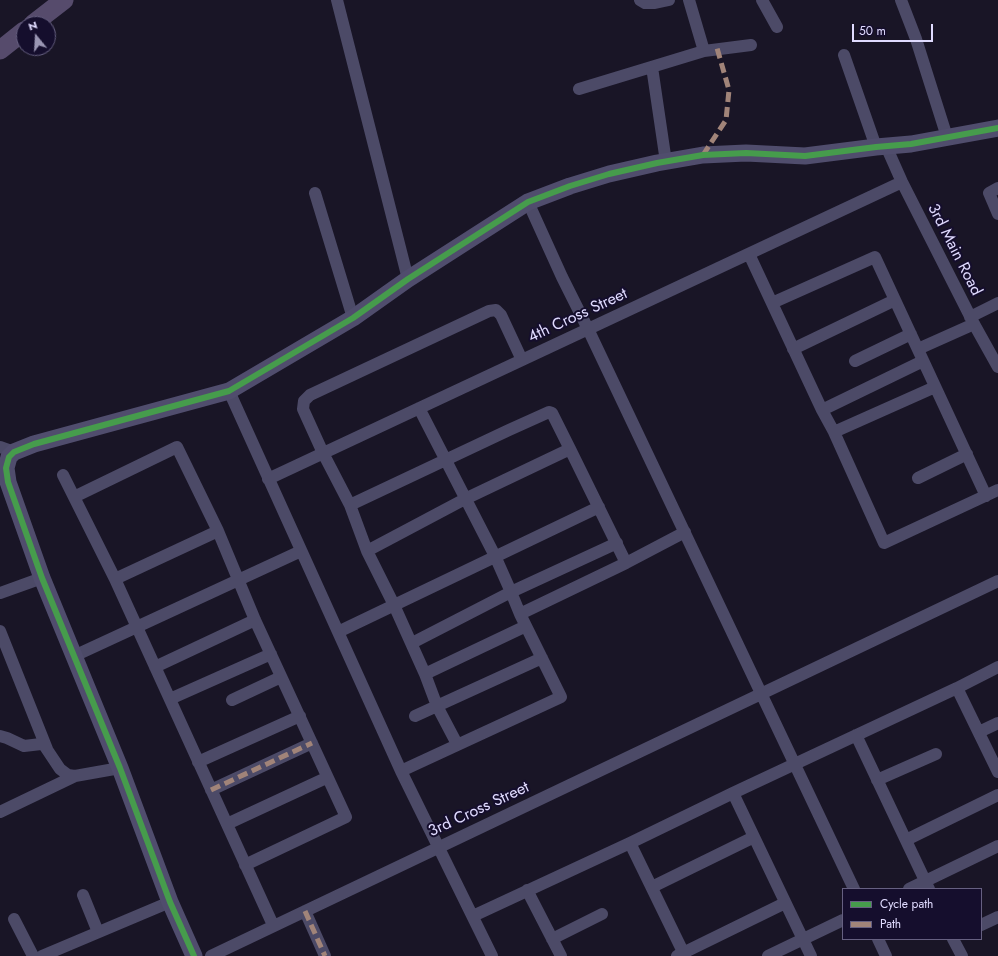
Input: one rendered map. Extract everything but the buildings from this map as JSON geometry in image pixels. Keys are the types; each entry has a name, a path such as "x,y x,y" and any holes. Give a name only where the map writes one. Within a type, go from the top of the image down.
{"main road":[{"path":"43,16 64,0"},
{"path":"0,50 16,37"}],"street":[{"path":"337,0 408,279"},
{"path":"640,0 645,3 655,3 669,0"},
{"path":"689,0 704,51"},
{"path":"762,0 777,27"},
{"path":"901,0 916,39 947,137"},
{"path":"579,89 704,51 751,45"},
{"name":"3rd Main Road","path":"844,55 881,147 902,182 972,321 998,367"},
{"path":"652,67 666,162"},
{"path":"194,956 170,902 120,768 42,578 8,482 6,468 9,457 7,450 229,392 353,318 408,279 528,202 570,186 609,174 703,155 746,153 805,156 910,144 998,128"},
{"name":"4th Cross Street","path":"268,479 902,182"},
{"path":"998,188 989,193 998,214"},
{"path":"315,193 353,318"},
{"path":"528,202 562,277 685,532 854,888"},
{"path":"749,254 822,410 834,432 884,543 998,490"},
{"path":"772,303 875,257 986,496"},
{"path":"793,349 895,300"},
{"path":"918,350 972,321 998,303"},
{"path":"457,744 437,706 426,674 394,604 367,551 350,505 323,453 303,409 304,401 310,395 489,311 496,310 501,315 522,360"},
{"path":"855,361 911,334"},
{"path":"822,410 923,361"},
{"path":"834,432 935,387"},
{"path":"229,392 401,770 492,956"},
{"path":"401,770 562,696 520,614 494,556 419,408"},
{"path":"350,505 549,412 552,413 626,563"},
{"path":"74,497 177,446 218,530 255,620 300,716 326,778 346,817 245,864"},
{"path":"367,551 465,499 570,449"},
{"path":"918,478 967,454"},
{"path":"63,475 115,579 273,925"},
{"path":"338,632 599,507"},
{"path":"115,579 218,530"},
{"path":"520,614 626,563 685,532"},
{"path":"412,643 511,592 617,543"},
{"path":"74,656 301,551"},
{"path":"0,593 42,578"},
{"name":"3rd Cross Street","path":"211,956 273,925 998,581"},
{"path":"155,667 255,620"},
{"path":"426,674 526,626"},
{"path":"0,631 47,749 60,769 68,775 75,776"},
{"path":"170,699 271,654"},
{"path":"415,716 542,658"},
{"path":"473,916 957,688 998,667"},
{"path":"232,700 281,677"},
{"path":"957,688 978,732 995,760 998,772"},
{"path":"198,762 300,716"},
{"path":"978,732 998,723"},
{"path":"856,735 927,885"},
{"path":"0,736 24,746 41,744 47,749"},
{"path":"211,790 312,743"},
{"path":"877,780 936,754"},
{"path":"0,812 75,776 120,768"},
{"path":"226,824 326,778"},
{"path":"733,793 811,956"},
{"path":"906,840 998,796"},
{"path":"652,887 754,837"},
{"path":"630,843 652,887 682,955 785,903"},
{"path":"914,888 927,885 998,846"},
{"path":"527,890 561,956"},
{"path":"83,895 98,932"},
{"path":"42,956 170,902"},
{"path":"305,911 325,956"},
{"path":"552,939 602,914"},
{"path":"982,925 998,917"},
{"path":"14,920 33,956"},
{"path":"768,956 842,920"},
{"path":"878,940 886,956"},
{"path":"954,940 962,956"}],"marked path":[{"path":"703,155 726,120 729,90 717,48"},
{"path":"211,790 312,743"},
{"path":"305,911 325,956"}],"cycle path":[{"path":"194,956 170,902 120,768 42,578 8,482 6,468 9,457 14,452 34,444 229,391 353,318 408,279 528,202 570,186 609,174 657,163 703,155 746,153 805,156 911,144 998,128"}]}
